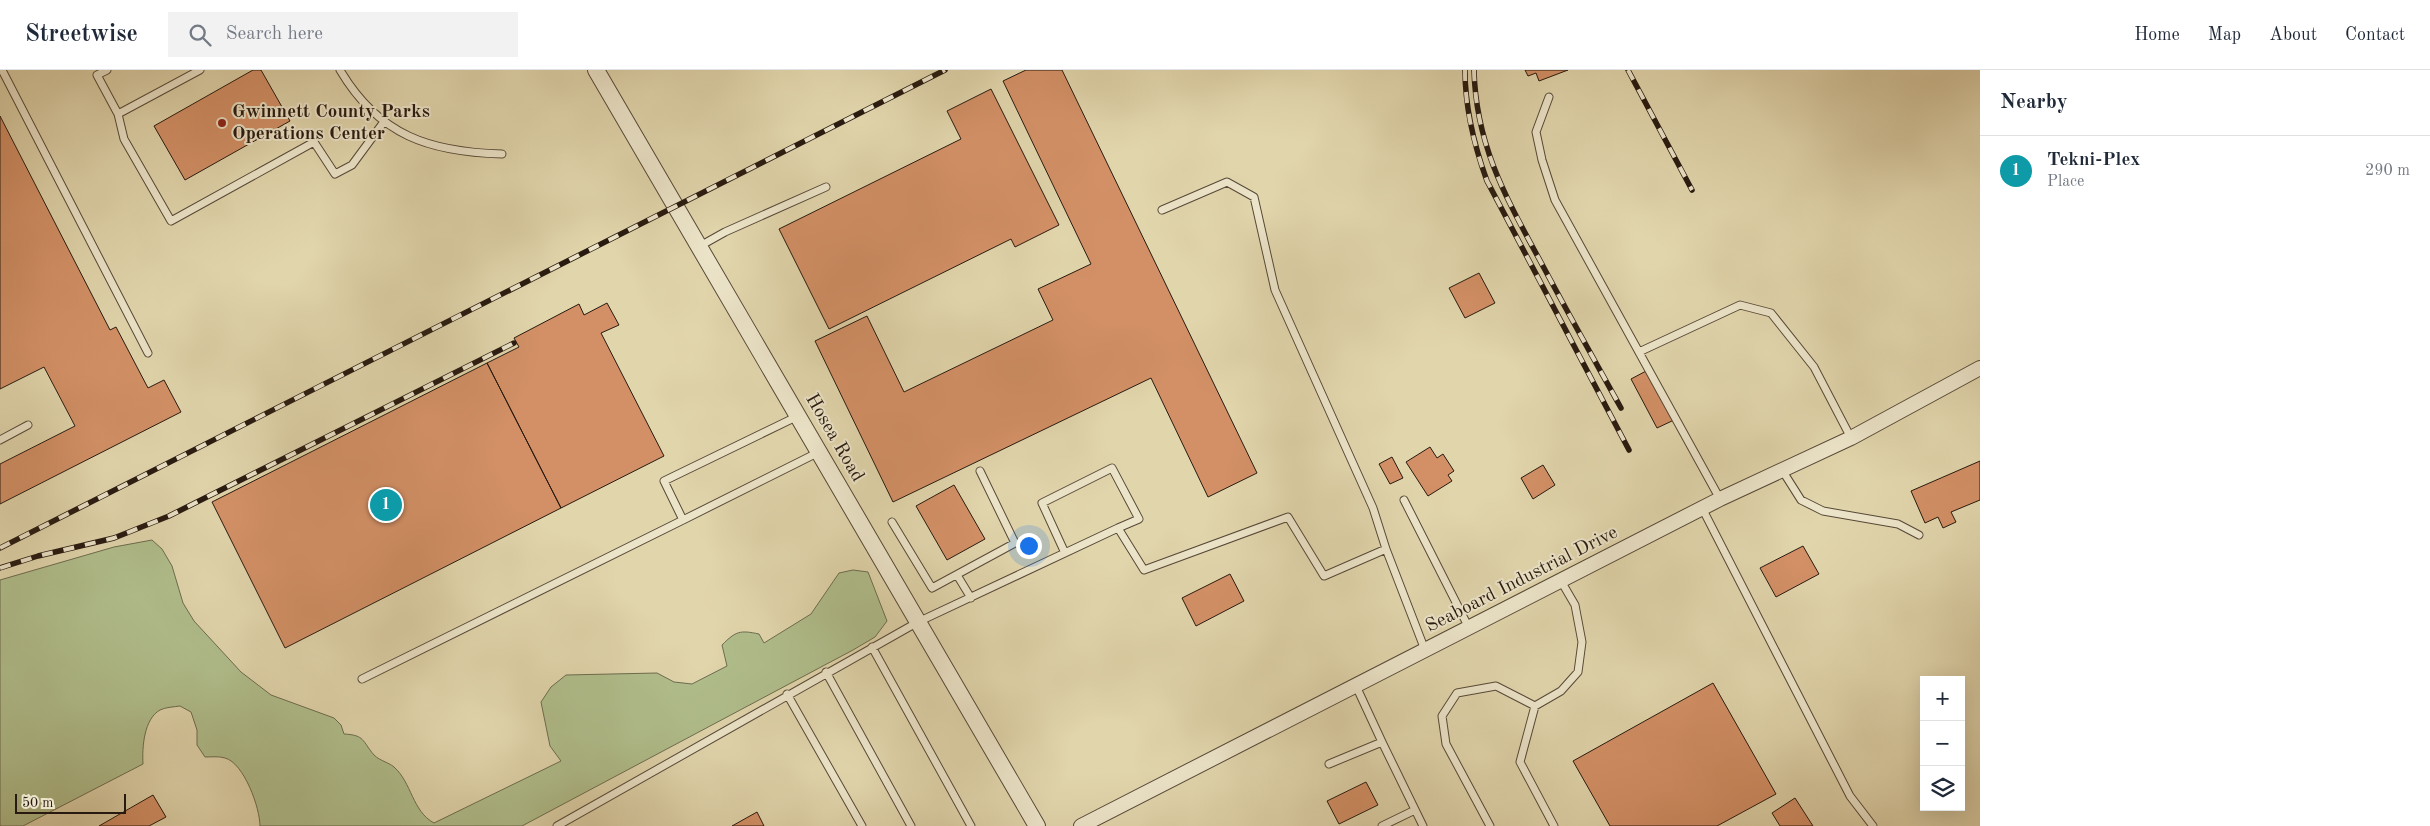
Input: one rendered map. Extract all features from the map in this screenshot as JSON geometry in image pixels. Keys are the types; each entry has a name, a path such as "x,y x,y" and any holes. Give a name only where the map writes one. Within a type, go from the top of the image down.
{"street":[{"name":"Hosea Road","path":"596,70 1037,826"},
{"name":"Seaboard Industrial Drive","path":"1081,826 1702,508 1851,438 1980,368"}],"lane":[{"path":"2,70 148,353"},
{"path":"107,70 98,75 118,114 124,139 171,221 314,142 335,174 352,165 383,122"},
{"path":"118,114 200,70"},
{"path":"340,70 347,82 383,122 437,148 471,153 502,154"},
{"path":"1549,97 1536,132 1542,160 1555,200 1720,499"},
{"path":"1162,210 1226,182 1254,197 1275,290 1372,508 1425,650"},
{"path":"700,246 725,232 826,187"},
{"path":"1639,352 1740,306 1771,313 1814,367 1851,438"},
{"path":"683,520 664,481 798,415"},
{"path":"0,440 28,425"},
{"path":"362,679 819,452"},
{"path":"557,826 826,672 918,622 1139,519 1112,468 1042,503 1065,553"},
{"path":"1782,470 1801,500 1823,511 1898,524 1920,535"},
{"path":"892,522 932,588 1015,543 980,471"},
{"path":"1404,500 1469,628"},
{"path":"1702,508 1850,796 1873,826"},
{"path":"1118,528 1144,570 1288,517 1324,576 1386,549"},
{"path":"957,575 971,598"},
{"path":"1554,826 1520,762 1536,706 1561,691 1578,672 1582,642 1575,605 1561,581"},
{"path":"872,647 971,826"},
{"path":"826,672 911,826"},
{"path":"1356,686 1423,826"},
{"path":"1490,826 1446,744 1442,716 1457,693 1496,686 1536,706"},
{"path":"788,694 862,826"},
{"path":"1329,764 1382,742"},
{"path":"1382,826 1416,810"}],"green space":[{"path":"152,540 162,549 172,566 183,603 194,621 241,672 271,695 334,718 341,725 344,734 360,737 374,755 394,767 405,781 421,811 434,823 561,761 550,746 541,702 551,687 566,675 657,673 674,682 692,684 727,666 722,645 735,634 743,632 759,634 764,643 811,614 839,573 853,570 868,572 887,621 875,637 853,650 522,826 260,826 257,808 250,787 238,768 225,758 205,757 197,745 197,730 191,712 180,706 160,710 150,720 145,734 143,764 23,826 0,826 0,580 114,547"}],"building":[{"name":"Gwinnett County Parks Operations Center","path":"253,70 261,70 290,121 185,180 154,126"},
{"path":"1026,70 1062,70 1257,473 1208,497 1151,378 893,502 815,341 867,316 904,392 1053,320 1038,289 1091,264 1003,81"},
{"path":"1525,70 1568,70 1539,81 1536,73 1528,76"},
{"path":"991,89 1059,225 1015,247 1011,239 829,329 779,229 961,139 947,111"},
{"path":"0,116 110,330 116,327 148,388 164,380 181,412 0,504 0,464 75,426 44,367 0,389"},
{"path":"1479,273 1495,303 1465,318 1449,288"},
{"path":"607,303 619,325 601,333 664,456 561,508 487,363 519,347 514,338 579,304 584,315"},
{"path":"487,363 561,508 285,648 212,502"},
{"path":"1648,370 1674,420 1657,428 1631,379"},
{"path":"1430,447 1437,458 1443,454 1454,471 1448,475 1452,481 1428,496 1406,462"},
{"path":"1392,457 1403,478 1390,484 1379,464"},
{"path":"1980,461 1980,500 1951,512 1956,522 1943,528 1938,517 1925,523 1911,491"},
{"path":"1543,465 1555,485 1533,499 1521,478"},
{"path":"954,485 985,539 947,560 916,506"},
{"path":"1803,546 1819,574 1776,597 1760,568"},
{"path":"1230,574 1244,601 1196,626 1182,598"},
{"path":"1713,683 1776,794 1717,826 1610,826 1573,761"},
{"path":"1366,782 1378,805 1339,824 1327,801"},
{"path":"153,795 166,817 149,826 99,826"},
{"path":"1795,798 1813,826 1780,826 1772,813"},
{"path":"757,812 764,826 732,826"}],"railway":[{"path":"0,548 945,70"},
{"path":"1465,70 1471,127 1487,181 1629,450"},
{"path":"1474,70 1476,98 1481,124 1496,173 1572,321 1621,408"},
{"path":"1628,70 1692,190"},
{"path":"0,568 38,556 114,538 169,516 514,343"}],"place":[{"name":"Gwinnett County Parks Operations Center","path":"222,123"},
{"name":"Tekni-Plex","path":"386,505"}]}
